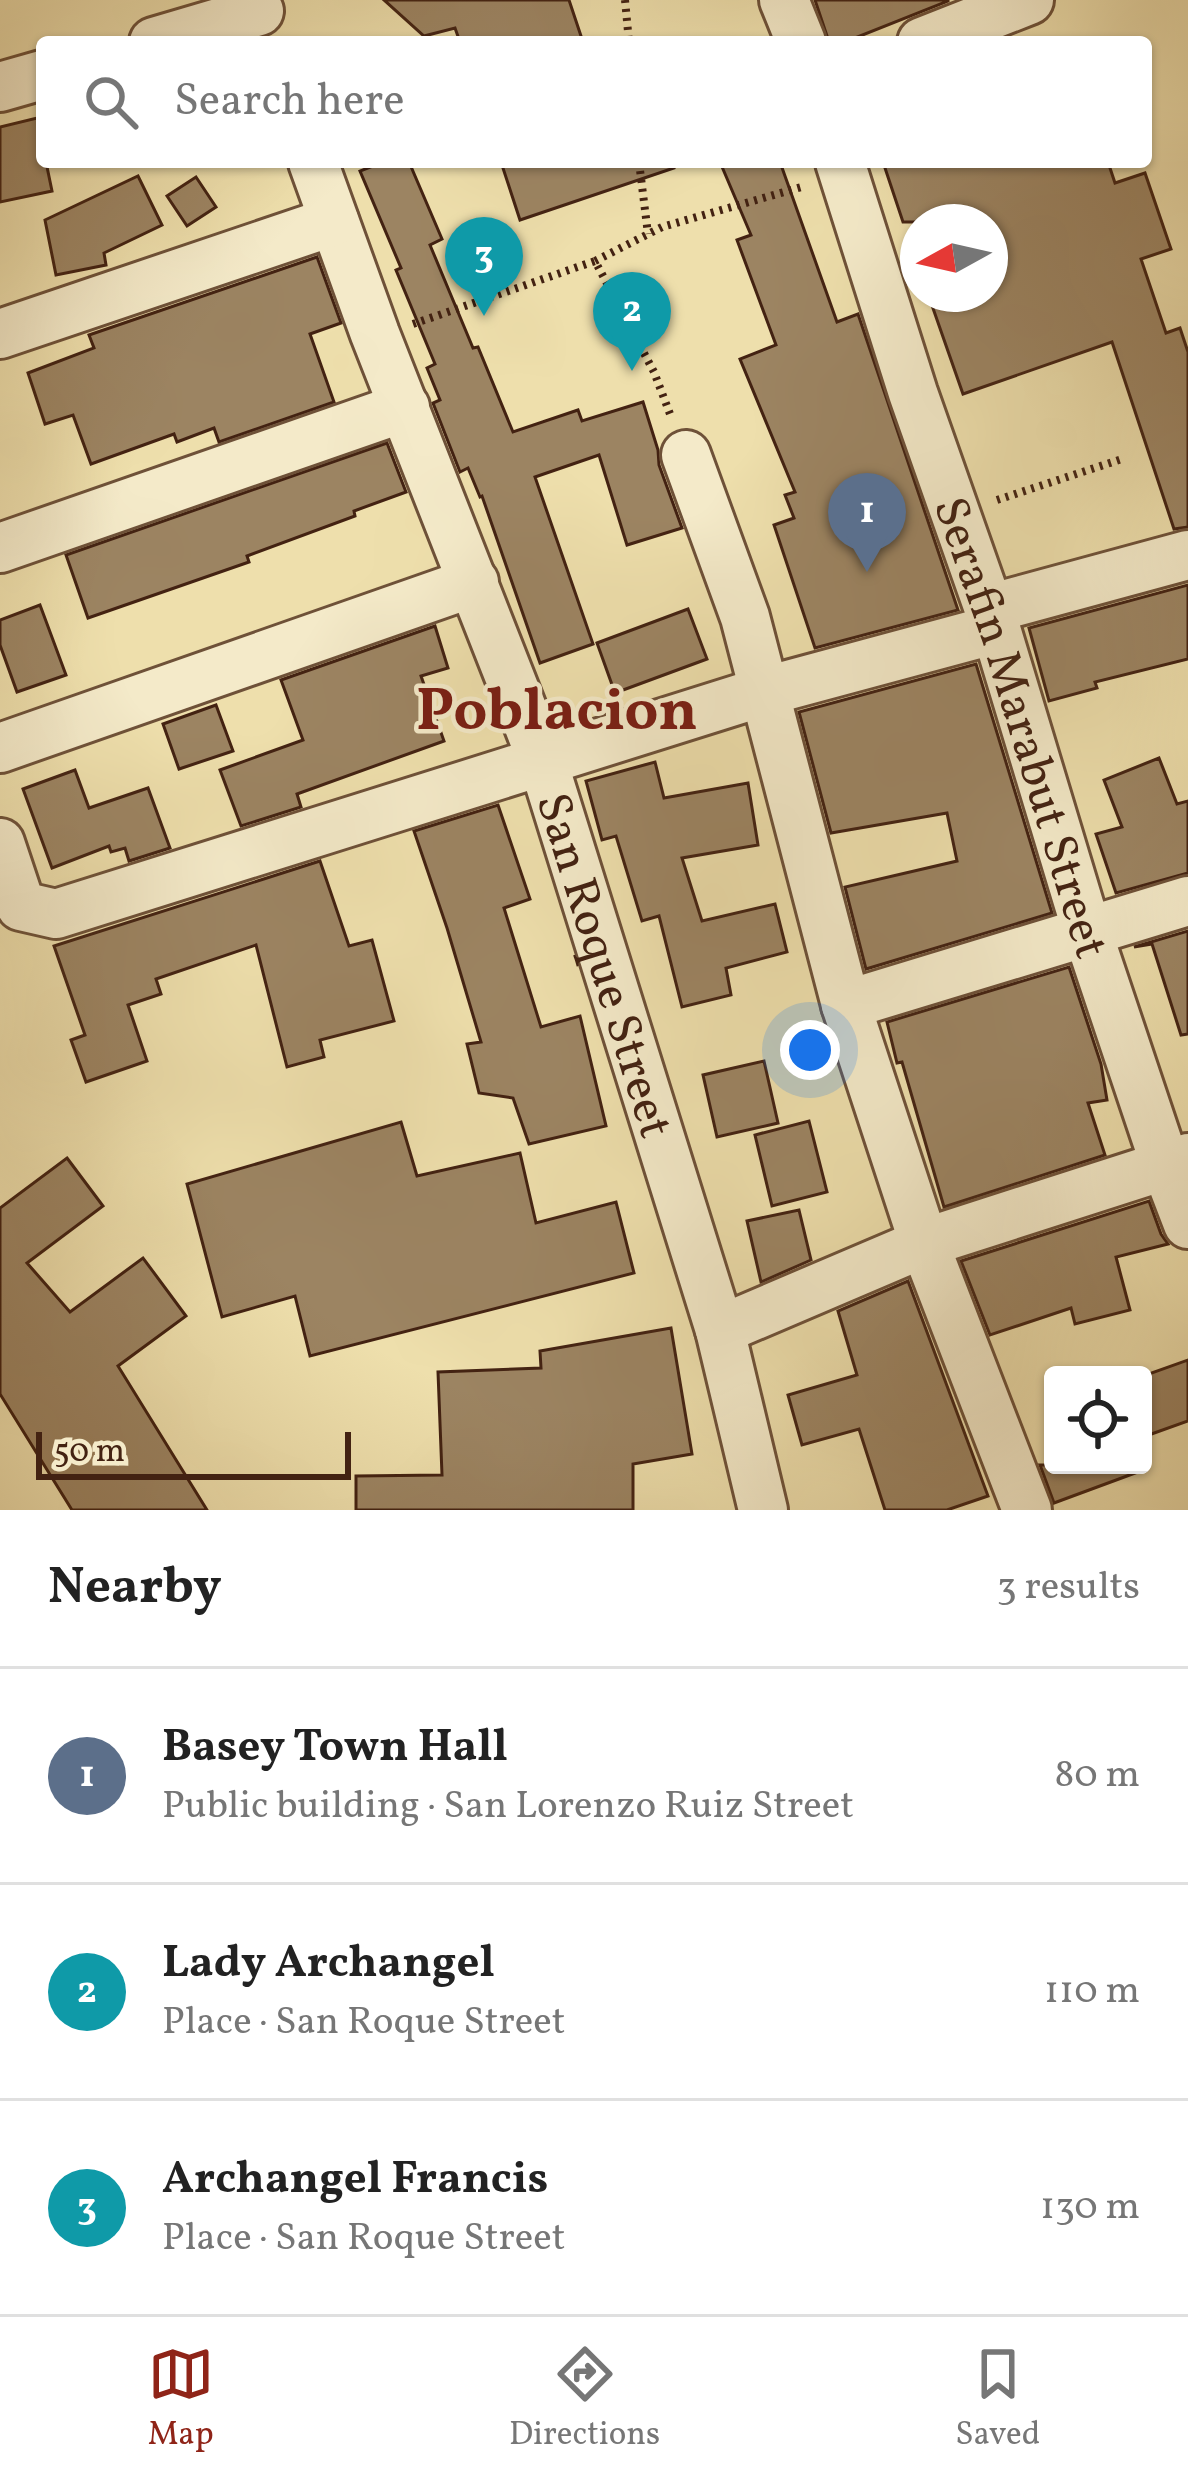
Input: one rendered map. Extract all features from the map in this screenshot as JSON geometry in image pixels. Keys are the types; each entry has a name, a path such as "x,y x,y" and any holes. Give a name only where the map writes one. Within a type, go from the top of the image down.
{"street":[{"path":"784,0 798,36"},
{"path":"937,36 1029,0"},
{"path":"181,36 262,18"},
{"path":"0,87 36,77"},
{"name":"San Roque Street","path":"315,168 543,762 719,1330 763,1510"},
{"name":"Serafin Marabut Street","path":"824,174 913,393 956,514 1088,931 1176,1161 1188,1224"},
{"path":"0,334 334,221"},
{"path":"0,548 405,407"},
{"path":"686,455 745,617 846,1005 924,1243 1027,1510"},
{"path":"0,843 21,906 56,914 1188,555"},
{"path":"0,748 474,582"},
{"path":"846,1005 1188,901"},
{"path":"719,1330 924,1243 1176,1161"}],"path":[{"path":"626,0 629,36"},
{"path":"640,168 648,234"},
{"path":"417,322 595,261 662,226 824,174"},
{"path":"595,261 653,372"},
{"path":"956,514 1122,459"}],"building":[{"path":"384,0 569,0 581,36 458,36 455,28 424,36"},
{"path":"815,0 948,0 860,36 827,36"},
{"path":"36,118 36,168 47,168 52,191 0,202 0,127"},
{"path":"412,168 442,239 430,245 513,432 578,410 582,421 643,402 682,528 627,545 599,455 535,477 593,644 540,663 482,496 468,468 460,472 433,403 440,400 427,368 435,364 360,171"},
{"path":"503,168 674,168 520,220"},
{"path":"723,168 782,168 837,322 858,314 958,610 815,648 774,525 794,518 785,495 795,492 740,359 776,345 737,240 751,235"},
{"path":"885,168 1110,168 1115,183 1145,173 1171,249 1141,259 1166,333 1180,328 1188,352 1188,527 1174,529 1112,342 963,394 934,312 1008,312 1008,204 900,204 900,213"},
{"path":"138,176 162,225 104,253 106,265 56,275 45,220"},
{"path":"196,177 216,207 187,226 167,196"},
{"path":"317,257 341,323 310,334 334,402 219,442 214,428 177,442 174,434 91,464 73,415 45,424 28,373 94,348 89,335"},
{"path":"387,443 406,492 247,556 249,562 88,618 66,555"},
{"path":"1188,585 1188,659 1095,682 1097,688 1049,701 1029,628"},
{"path":"40,605 66,675 17,692 0,645 0,620"},
{"path":"688,609 707,659 615,693 597,643"},
{"path":"435,626 448,668 421,676 444,741 297,794 301,807 241,826 220,770 303,740 281,680"},
{"path":"976,664 1052,913 866,969 845,887 957,861 947,813 831,833 799,712"},
{"path":"216,705 233,751 179,769 163,724"},
{"path":"1159,758 1177,804 1188,801 1188,873 1116,893 1096,834 1122,827 1104,780"},
{"path":"655,762 664,798 748,783 758,845 682,858 702,921 775,904 787,952 726,968 731,995 682,1007 659,916 642,921 616,836 602,840 586,781"},
{"path":"75,770 89,808 148,788 170,848 129,861 125,848 111,852 109,846 52,868 23,789"},
{"path":"498,805 530,899 504,908 541,1027 580,1016 606,1126 529,1144 513,1098 479,1093 467,1044 481,1042 414,831"},
{"path":"320,861 349,946 372,940 394,1021 320,1040 324,1057 287,1067 256,945 156,979 161,994 128,1005 147,1061 86,1082 71,1040 85,1035 54,946"},
{"path":"1188,931 1188,1034 1181,1035 1152,944 1134,947"},
{"path":"1069,967 1101,1064 1107,1100 1088,1103 1105,1155 944,1207 887,1022"},
{"path":"764,1061 778,1123 717,1137 703,1075"},
{"path":"809,1121 827,1192 772,1206 755,1135"},
{"path":"401,1122 417,1176 520,1153 536,1223 616,1202 634,1273 310,1356 295,1296 222,1317 187,1184"},
{"path":"67,1158 103,1206 27,1263 70,1312 143,1258 186,1316 118,1366 207,1510 72,1510 0,1394 0,1208"},
{"path":"1149,1201 1168,1244 1116,1257 1130,1310 1075,1324 1071,1308 990,1335 961,1261"},
{"path":"799,1210 811,1260 761,1282 747,1221"},
{"path":"908,1281 988,1496 947,1510 885,1510 859,1429 802,1445 788,1395 857,1375 838,1311"},
{"path":"671,1328 692,1454 633,1464 633,1510 356,1510 356,1476 442,1475 438,1372 541,1368 540,1351"},
{"path":"1188,1360 1188,1421 1152,1434 1152,1373"},
{"path":"1040,1465 1044,1465 1044,1474 1132,1474 1054,1503"}],"place":[{"name":"Archangel Francis","path":"484,316"},
{"name":"Lady Archangel","path":"632,371"},
{"name":"Basey Town Hall","path":"867,572"}],"district":[{"name":"Poblacion","path":"557,708"}]}
